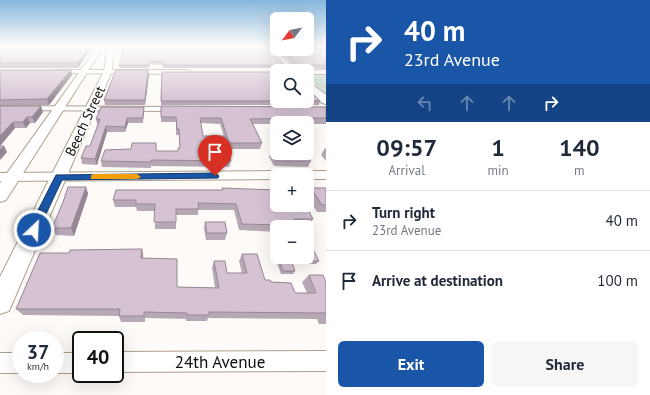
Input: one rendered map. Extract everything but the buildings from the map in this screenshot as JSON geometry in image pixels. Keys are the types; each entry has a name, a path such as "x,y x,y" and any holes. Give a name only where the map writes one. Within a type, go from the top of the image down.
{"street":[{"name":"Beech Street","path":"0,196 90,64"},
{"name":"Beech Street","path":"0,302 91,109 110,64"},
{"path":"46,71 193,72"},
{"path":"314,72 326,72"},
{"path":"314,90 326,101"},
{"path":"0,108 185,109"},
{"path":"0,177 270,175"},
{"path":"314,175 326,175"},
{"name":"24th Avenue","path":"124,362 326,361"},
{"path":"0,363 12,363"}],"green space":[{"path":"314,74 326,74 326,94 314,83"}],"slow traffic":[{"path":"94,177 137,177"}],"route":[{"path":"34,230 59,177 215,176"}]}
